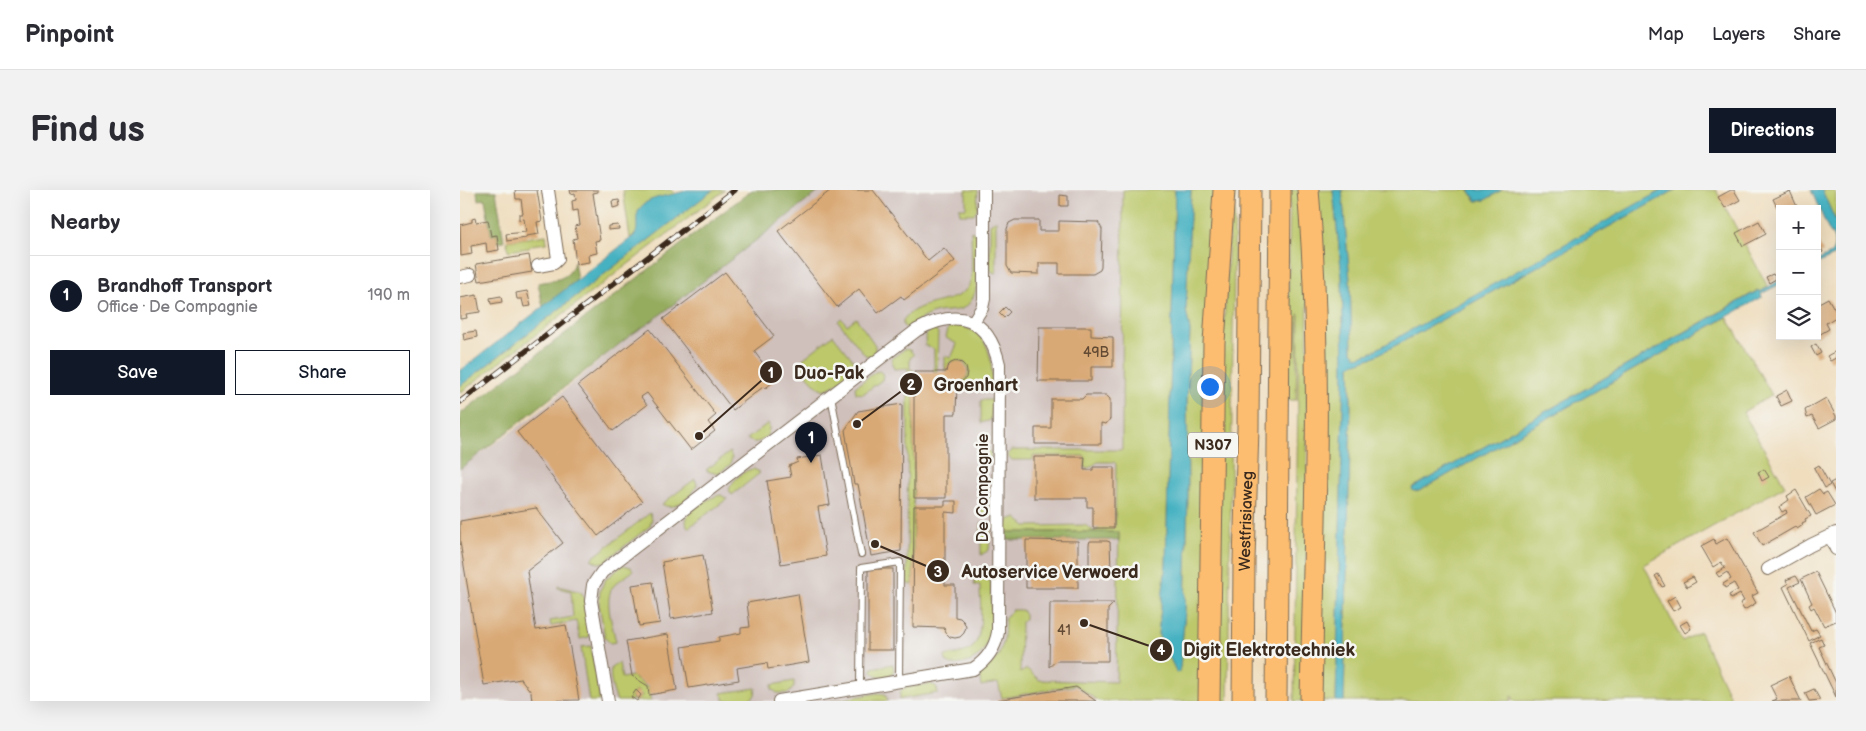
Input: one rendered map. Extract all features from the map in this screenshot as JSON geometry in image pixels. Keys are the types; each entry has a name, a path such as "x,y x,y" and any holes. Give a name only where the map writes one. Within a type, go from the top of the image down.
{"highway":[{"name":"N307","path":"1209,701 1214,343 1224,190"},
{"name":"Westfrisiaweg","path":"1243,701 1250,190"},
{"name":"Westfrisiaweg","path":"1276,701 1280,190"},
{"path":"1308,190 1316,314 1311,701"}],"street":[{"path":"538,266 554,263 558,258 548,190"},
{"path":"608,701 591,601 593,585 597,578 916,330 944,319 973,322 982,308 984,299 984,190"},
{"name":"De Compagnie","path":"778,701 973,669 982,663 990,653 997,638 999,364 991,340 984,330 973,322"},
{"path":"1768,569 1833,535 1836,549"}],"lane":[{"path":"831,396 861,554"},
{"path":"860,687 861,568 900,562 899,681"}],"shaded area":[{"path":"821,190 1123,190 1122,450 1116,682 1111,682 1113,701 460,701 460,469 534,415 631,335 652,321"}],"green space":[{"path":"623,190 671,190 676,194 654,199 644,204 637,215 637,233 630,238"},
{"path":"713,190 725,190 460,393 460,386"},
{"path":"752,190 821,190 460,469 460,414"},
{"path":"966,190 978,190 977,209 974,214 960,214 959,208 966,208"},
{"path":"1123,190 1175,190 1166,564 1158,634 1177,672 1180,667 1185,611 1188,494 1187,401 1190,331 1186,310 1191,190 1220,190 1205,701 1098,701 1076,685 1002,698 998,683 981,686 979,673 987,669 999,655 1004,640 1005,618 1012,610 1022,610 1025,615 1025,619 1021,622 1020,673 1027,669 1039,680 1116,682 1119,532 1006,532 1006,525 1009,519 1016,518 1026,526 1085,525 1094,531 1101,528 1115,527 1116,464 1114,462 1098,462 1089,468 1085,468 1085,456 1033,456 1033,460 1012,460 1007,456 1011,450 1122,450"},
{"path":"1232,190 1235,190 1228,701 1217,701 1222,357"},
{"path":"1290,190 1303,190 1308,248 1306,701 1294,701 1299,314 1296,400 1287,400"},
{"path":"1311,190 1333,190 1342,277 1344,367 1336,701 1315,701"},
{"path":"1342,190 1469,190 1476,201 1485,200 1502,190 1663,190 1370,353 1358,357 1352,352 1350,280"},
{"path":"1675,190 1716,190 1768,287 1760,292 1758,290 1412,488 1416,492 1419,491 1727,317 1772,395 1743,412 1785,486 1644,565 1682,641 1700,632 1732,701 1513,701 1511,696 1511,701 1344,701 1351,403 1350,365 1371,358 1402,342"},
{"path":"1822,190 1834,190 1836,194 1836,222"},
{"path":"477,191 496,191 504,241 498,242 497,235 491,235 485,199 478,200"},
{"path":"996,220 996,273 992,272 990,268 990,224"},
{"path":"971,231 978,238 978,278 973,297 968,304 958,310 930,314 907,328 903,326 903,320 911,313 929,304 957,296 964,292 971,280"},
{"path":"546,235 547,243 508,251 507,241"},
{"path":"574,261 577,280 543,307 538,283 566,276"},
{"path":"841,318 847,325 856,318 875,345 875,352 871,356 865,355 838,321"},
{"path":"953,325 976,332 987,347 990,357 992,390 981,389 980,383 959,383 964,380 968,372 968,368 961,362 950,362 945,371 945,356 951,358 957,344 946,338 948,329"},
{"path":"932,329 938,333 937,371 934,371 934,349 925,345 926,335"},
{"path":"833,335 854,361 855,366 849,375 839,382 829,388 822,389 812,381 799,362"},
{"path":"905,349 910,350 914,355 910,358 910,370 914,370 913,585 907,584 908,368 894,369 892,364 892,358"},
{"path":"879,371 883,374 882,380 863,394 856,393 855,387"},
{"path":"981,400 992,400 991,420 981,423"},
{"path":"768,423 768,432 764,439 756,442 747,439"},
{"path":"981,446 988,448 991,453 990,462 981,467"},
{"path":"730,452 732,458 730,465 717,474 706,470"},
{"path":"750,469 760,473 732,495 729,490 736,479"},
{"path":"695,479 697,484 688,498 677,505 667,506 662,504"},
{"path":"981,488 988,490 992,501 988,512 981,516"},
{"path":"721,495 727,499 688,528 686,520 690,513 708,500"},
{"path":"650,513 652,519 650,526 604,562 598,563 591,559"},
{"path":"981,523 988,524 991,529 989,550 981,555"},
{"path":"1006,532 1119,532 1119,540 1006,540"},
{"path":"623,565 631,567 633,571 614,585 610,594 610,615 616,642 610,643 605,638 599,604 600,590 606,579"},
{"path":"979,576 987,578 991,583 991,624 989,637 985,648 978,657 967,663 951,665 946,661 945,656 969,650 974,646 980,630 980,585 974,585 975,579"},
{"path":"558,586 581,592 584,597 589,637 580,639 576,621 551,626 550,621 573,617 571,591 558,588"},
{"path":"591,646 599,701 589,701 581,647"},
{"path":"619,663 622,678 632,676 648,688 651,701 637,701 642,695 636,690 631,697 633,698 631,701 617,701 611,679 611,670 612,666"},
{"path":"893,664 894,671 889,676 879,677 872,672 872,668"},
{"path":"794,681 794,687 789,693 777,693 772,689 772,685"},
{"path":"930,684 936,686 938,693 900,699 900,692 904,688"},
{"path":"756,688 755,695 751,699 725,701 721,693"},
{"path":"878,693 885,694 888,701 830,701"}],"water":[{"path":"687,190 713,190 460,386 460,371 635,235 637,215 641,206 652,199"},
{"path":"1175,190 1191,190 1186,310 1190,331 1187,401 1188,494 1185,611 1180,667 1177,673 1158,634 1166,564"},
{"path":"1333,190 1342,190 1350,280 1352,352 1358,357 1370,353 1642,201 1663,190 1675,190 1402,342 1371,358 1350,365 1351,403 1344,701 1336,701 1344,367 1342,277"},
{"path":"1469,190 1502,190 1485,200 1477,201"},
{"path":"1811,190 1822,190 1836,222 1836,255 1821,262 1821,259 1831,254 1834,241 1821,213 1821,205 1818,205"},
{"path":"1776,282 1776,286 1761,294 1762,297 1419,491 1413,491 1412,488 1759,290 1760,292"}],"building":[{"path":"515,190 537,190 542,221 537,222 539,234 507,241 506,234 526,232 524,219 519,220 519,214 523,214 521,199 516,199"},
{"path":"570,190 598,190 598,192 593,193 600,240 595,241 597,253 588,255 589,262 576,264 573,239 577,238 575,226 580,225 578,210 573,211 572,201 576,200 575,193 571,194"},
{"path":"831,190 873,190 928,261 944,248 955,261 904,300 901,296 878,313 859,289 837,307 778,231"},
{"path":"1734,190 1740,200 1725,208 1718,197"},
{"path":"1790,191 1796,205 1776,205 1773,199"},
{"path":"1060,195 1068,196 1068,206 1060,206"},
{"path":"619,200 620,206 613,208 612,201"},
{"path":"475,218 476,222 488,220 491,236 497,235 499,250 487,252 486,243 471,246 472,254 461,256 460,225 472,222 472,219"},
{"path":"1015,220 1039,220 1039,231 1059,231 1059,221 1098,222 1102,229 1100,270 1093,274 1059,274 1059,263 1039,263 1039,274 1011,273 1007,266 1007,229 1009,223"},
{"path":"1759,221 1766,234 1743,246 1736,233"},
{"path":"618,225 619,229 608,230 608,226"},
{"path":"529,255 532,272 479,281 476,264"},
{"path":"725,272 774,336 754,351 775,380 733,410 663,319"},
{"path":"1773,274 1776,279 1769,283 1766,277"},
{"path":"527,291 531,306 524,307 522,299 517,299 516,293"},
{"path":"477,295 480,312 466,314 467,318 460,319 460,298"},
{"path":"501,296 502,302 491,304 490,298"},
{"path":"1828,298 1836,312 1836,317 1826,323 1829,329 1821,334 1821,302"},
{"path":"1005,307 1010,312 1004,318 999,313"},
{"path":"1039,327 1091,327 1091,336 1113,337 1113,367 1091,367 1091,381 1038,381"},
{"path":"650,329 716,415 708,422 715,431 691,450 647,393 641,397 647,405 613,431 578,385"},
{"path":"476,331 477,337 464,340 463,333"},
{"path":"1816,344 1821,353 1816,356 1811,347"},
{"path":"1836,351 1836,358 1830,361 1827,356"},
{"path":"956,361 966,367 967,372 966,378 957,383 956,414 946,414 946,498 914,498 914,372 946,372 947,367"},
{"path":"1787,390 1792,401 1781,406 1776,396"},
{"path":"1086,395 1106,395 1110,399 1110,419 1106,424 1101,423 1101,444 1035,444 1035,428 1051,428 1051,399 1082,399"},
{"path":"562,397 642,502 598,536 517,432"},
{"path":"1826,398 1836,419 1819,428 1812,416 1807,418 1805,410"},
{"path":"902,404 901,551 871,556 858,484 854,484 845,430 858,411"},
{"path":"822,455 830,505 818,507 826,556 781,564 767,481 791,477 789,466 798,462 797,459"},
{"path":"1034,457 1085,457 1084,470 1093,470 1093,467 1114,467 1114,528 1093,528 1093,507 1087,507 1087,498 1034,498"},
{"path":"1819,465 1830,485 1825,488 1814,468"},
{"path":"1764,469 1769,477 1762,481 1758,472"},
{"path":"1836,480 1836,494 1830,483"},
{"path":"1819,489 1823,494 1827,492 1835,505 1816,515 1806,497"},
{"path":"1796,490 1811,516 1805,519 1806,521 1802,523 1803,525 1797,529 1795,527 1762,546 1754,532 1787,513 1786,510 1782,512 1779,507 1789,500 1787,496"},
{"path":"945,501 956,501 956,513 945,512 945,585 955,585 955,617 960,618 966,627 960,637 955,638 950,637 944,628 913,627 914,506 945,506"},
{"path":"536,508 563,543 527,571 536,630 566,625 579,700 532,701 531,692 521,679 484,685 460,542 460,521"},
{"path":"1727,538 1758,593 1752,596 1756,603 1744,610 1740,603 1744,601 1740,594 1731,599 1729,595 1738,590 1734,583 1725,588 1723,584 1731,579 1727,572 1719,577 1716,573 1725,568 1721,562 1713,567 1701,546 1714,539 1716,544"},
{"path":"1026,540 1078,541 1078,588 1026,588"},
{"path":"1090,541 1110,542 1111,572 1109,574 1092,575 1089,573"},
{"path":"703,555 713,612 671,619 662,562"},
{"path":"868,569 893,569 893,650 868,650"},
{"path":"1816,572 1836,613 1836,621 1824,626 1814,607 1811,609 1809,605 1812,603 1801,579"},
{"path":"1658,574 1665,586 1662,587 1655,576"},
{"path":"1796,576 1800,582 1789,587 1811,631 1816,629 1820,635 1809,641 1783,587 1788,584 1786,580"},
{"path":"1693,577 1696,582 1687,587 1683,582"},
{"path":"653,582 660,623 639,626 632,585"},
{"path":"798,594 809,662 768,669 767,663 737,668 739,680 689,688 682,647 719,641 719,637 741,633 741,628 750,627 747,603"},
{"path":"1675,596 1681,607 1673,611 1667,601"},
{"path":"1050,603 1114,603 1108,609 1108,661 1056,661 1049,667"},
{"path":"1687,621 1691,629 1685,633 1680,625"},
{"path":"668,634 677,690 649,695 648,686 632,676 626,641"},
{"path":"1821,638 1824,645 1819,647 1836,683 1836,697 1810,643"},
{"path":"1789,676 1801,701 1772,701 1777,699 1770,685"},
{"path":"1076,687 1096,701 997,701 997,700"},
{"path":"1814,689 1820,700 1809,701 1805,693"},
{"path":"636,690 641,695 637,701 631,697"}],"railway":[{"path":"460,402 735,190"}],"place":[{"name":"Groenhart","path":"857,424"},
{"name":"Duo-Pak","path":"699,436"},
{"name":"Brandhoff Transport","path":"811,463"},
{"name":"Autoservice Verwoerd","path":"875,544"},
{"name":"Digit Elektrotechniek","path":"1084,623"}]}
